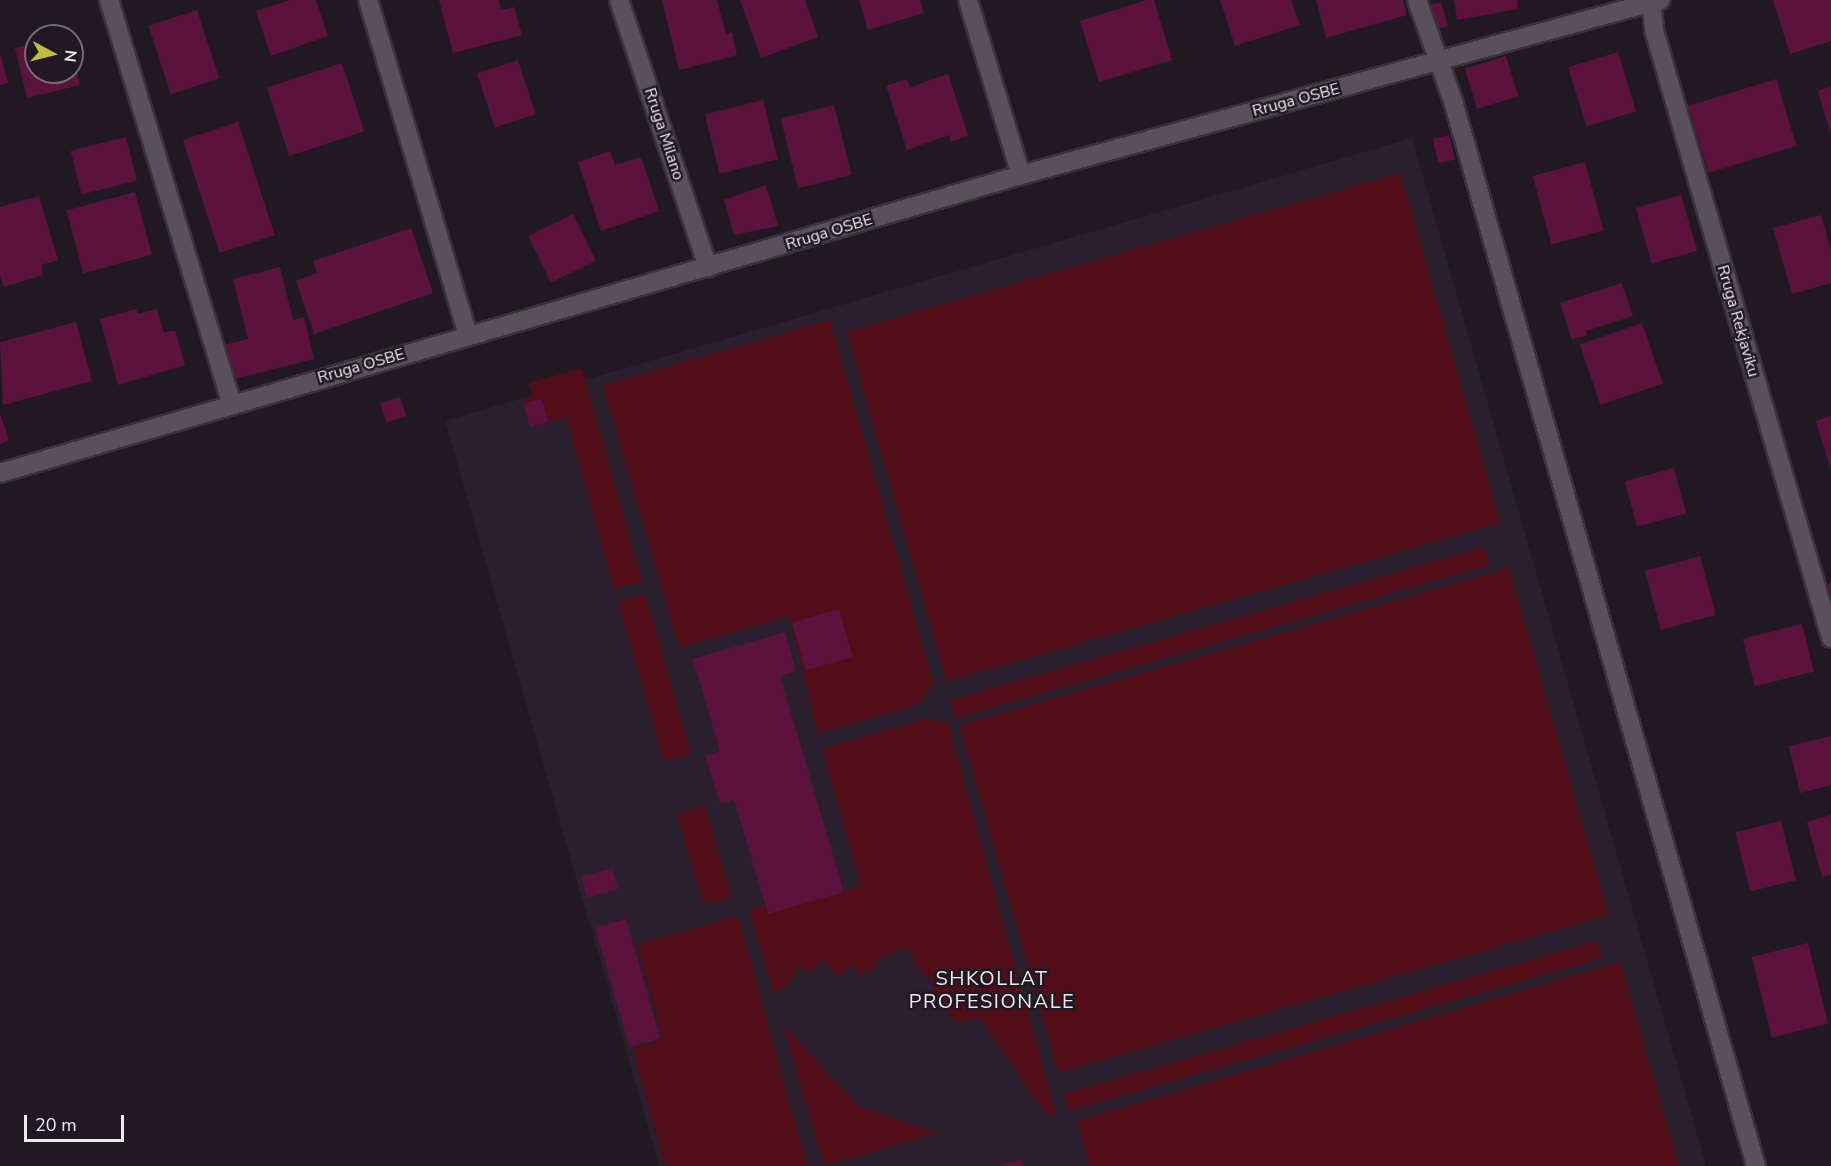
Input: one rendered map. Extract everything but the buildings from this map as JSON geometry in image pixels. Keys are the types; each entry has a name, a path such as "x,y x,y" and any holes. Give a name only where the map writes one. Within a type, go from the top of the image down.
{"street":[{"path":"109,0 232,404"},
{"path":"368,0 468,335"},
{"name":"Rruga Milano","path":"619,0 708,268"},
{"path":"968,0 1021,175"},
{"path":"1417,0 1454,104 1756,1166"},
{"name":"Rruga OSBE","path":"0,474 232,404 708,268 1021,175 1654,1"},
{"name":"Rruga Rekjaviku","path":"1654,1 1654,30 1831,639"}],"shaded area":[{"path":"1412,138 1706,1166 659,1166 445,421"},
{"path":"1400,173 1500,523 947,682 846,332"},
{"path":"830,320 933,683 919,704 818,734 789,616 679,648 603,385"},
{"path":"582,368 642,581 614,589 566,417 548,422 542,399 524,404 523,399 533,397 528,383"},
{"path":"1484,547 1489,565 955,719 950,700"},
{"path":"1509,568 1609,915 1059,1073 959,726"},
{"path":"645,594 691,754 664,761 618,602"},
{"path":"926,719 948,723 1056,1116 1046,1115 979,1017 956,1023 934,995 932,979 916,968 909,948 874,960 877,968 857,975 854,964 839,978 822,960 809,973 799,966 785,988 773,992 749,910 765,905 768,913 861,886 822,749"},
{"path":"705,806 731,897 703,905 677,814"},
{"path":"738,916 807,1166 665,1166 632,1048 663,1039 637,944"},
{"path":"1597,941 1602,958 1067,1112 1063,1094"},
{"path":"1620,962 1679,1166 1090,1166 1077,1121"},
{"path":"783,1025 858,1106 937,1133 824,1166"}],"district":[{"name":"SHKOLLAT PROFESIONALE","path":"992,990"}]}
